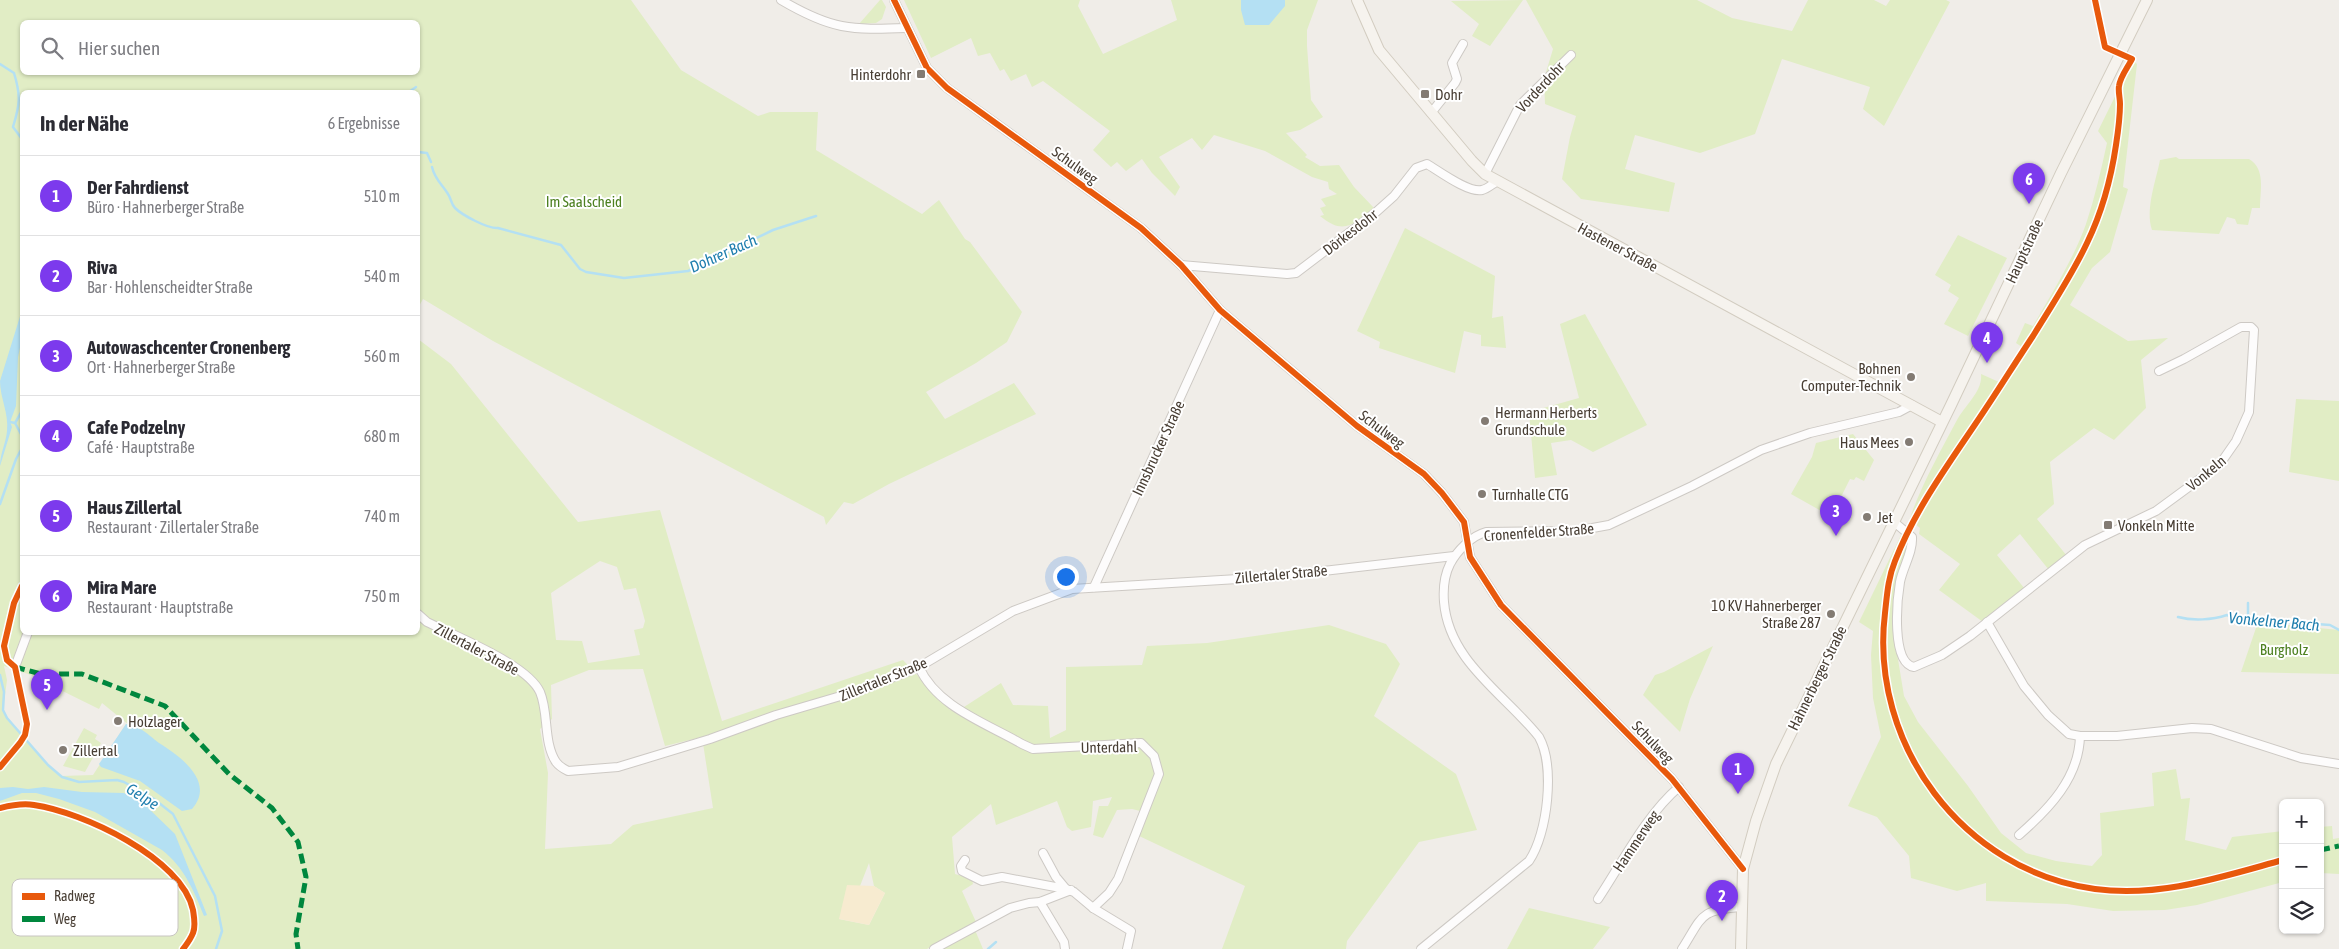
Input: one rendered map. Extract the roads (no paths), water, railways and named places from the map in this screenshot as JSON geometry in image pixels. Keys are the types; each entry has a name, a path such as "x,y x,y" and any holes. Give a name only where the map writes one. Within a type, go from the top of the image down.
{"main road":[{"name":"Hastener Straße","path":"1357,0 1380,50 1431,113 1485,174 1496,182 1942,422"},
{"name":"Hauptstraße","path":"1942,422 2061,173 2147,0"},
{"name":"Hahnerberger Straße","path":"1740,949 1743,869 1756,821 1780,755 1942,422"}],"street":[{"path":"781,0 816,19 844,28 907,28 894,0"},
{"name":"Schulweg","path":"907,28 932,74 958,96 1141,228 1181,265 1220,310 1357,426 1424,474 1442,493 1464,522 1470,557 1501,604 1679,787 1743,869"},
{"path":"1431,113 1456,83 1457,79 1452,63 1463,44"},
{"name":"Vorderdohr","path":"1485,174 1520,105 1571,55"},
{"name":"Dörkesdohr","path":"1181,265 1287,274 1296,273 1375,213 1394,196 1416,168 1422,164 1427,164 1475,190 1484,190 1496,182"},
{"name":"Innsbrucker Straße","path":"1094,587 1220,310"},
{"name":"Vonkeln","path":"1894,522 1908,532 1912,544 1900,582 1899,651 1907,665 1914,667 1929,662 1970,636 2085,545 2156,511 2214,469 2226,458 2248,412 2254,330 2252,327 2241,327 2160,371"},
{"name":"Cronenfelder Straße","path":"1421,949 1530,860 1536,852 1543,833 1548,778 1548,760 1539,737 1470,664 1449,630 1444,607 1444,584 1447,570 1454,556 1479,534 1486,532 1576,531 1609,525 1692,486 1761,450 1830,428 1899,412 1912,405"},
{"name":"Zillertaler Straße","path":"420,616 427,622 518,668 531,680 539,690 550,747 556,763 568,771 618,767 710,739 776,715 861,690 919,667 1013,611 1072,589 1271,577 1454,556"},
{"path":"1987,622 2024,686 2048,716 2065,732 2080,736 2134,735 2192,728 2211,729 2301,758 2339,764"},
{"path":"15,667 27,635"},
{"name":"Unterdahl","path":"919,667 931,689 944,700 1028,747 1034,749 1141,743 1154,756 1158,775 1120,872 1109,893 1093,908"},
{"path":"2019,835 2059,795 2076,760 2080,736"},
{"name":"Hammerweg","path":"1598,899 1653,815 1666,798 1679,787"},
{"path":"1043,853 1056,877 1069,890 1093,908 1131,931 1127,949"},
{"path":"965,860 961,866 962,871 980,880 1002,877 1069,890"},
{"path":"934,949 1010,908 1040,902 1069,890"},
{"path":"1040,902 1064,942 1064,949"},
{"path":"1682,949 1706,913 1718,909 1741,907"}],"water":[{"path":"1241,0 1285,0 1285,6 1269,25 1245,25 1241,10"},
{"path":"20,316 16,406 10,422 12,427 0,466 7,424 0,381"},
{"path":"126,724 145,732 185,762 192,771 198,780 200,789 198,799 192,809 182,811 140,781 101,767 99,764"},
{"path":"44,787 82,792 124,793 146,806 175,834 207,915 204,916 182,872 162,850 95,812 59,799 36,793 22,793 0,801 0,788 28,789"}],"waterway":[{"name":"Gelpe","path":"0,64 14,73 19,100 13,127 20,136"},
{"path":"412,90 416,87"},
{"name":"Dohrer Bach","path":"420,152 427,153 431,162"},
{"name":"Dohrer Bach","path":"432,167 454,206 469,218 494,228 561,245 580,269 586,272 624,278 688,271 773,230 816,216"},
{"name":"Gelpe","path":"20,414 15,423 20,432"},
{"name":"Gelpe","path":"10,422 15,423"},
{"name":"Gelpe","path":"0,504 20,452"},
{"path":"2248,603 2248,619"},
{"name":"Vonkelner Bach","path":"2178,617 2202,619 2227,615 2236,619 2244,617 2248,619 2330,625 2339,630"},
{"name":"Gelpe","path":"0,675 4,692 3,710 7,718 48,765 62,777 79,782 117,780 124,782 154,799 173,814 215,896 222,931 216,949"},
{"path":"988,949 996,942"}],"place":[{"name":"Hinterdohr","path":"921,74"},
{"name":"Dohr","path":"1425,94"},
{"name":"Mira Mare","path":"2029,204"},
{"name":"Cafe Podzelny","path":"1987,363"},
{"name":"Bohnen Computer-Technik","path":"1911,377"},
{"name":"Hermann Herberts Grundschule","path":"1485,421"},
{"name":"Haus Mees","path":"1909,442"},
{"name":"Turnhalle CTG","path":"1482,494"},
{"name":"Jet","path":"1867,517"},
{"name":"Vonkeln Mitte","path":"2108,525"},
{"name":"Autowaschcenter Cronenberg","path":"1836,536"},
{"name":"10 KV Hahnerberger Straße 287","path":"1831,614"},
{"name":"Haus Zillertal","path":"47,710"},
{"name":"Holzlager","path":"118,721"},
{"name":"Zillertal","path":"63,750"},
{"name":"Der Fahrdienst","path":"1738,794"},
{"name":"Riva","path":"1722,921"}],"park label":[{"name":"Im Saalscheid","path":"584,201"},
{"name":"Burgholz","path":"2284,649"}]}
